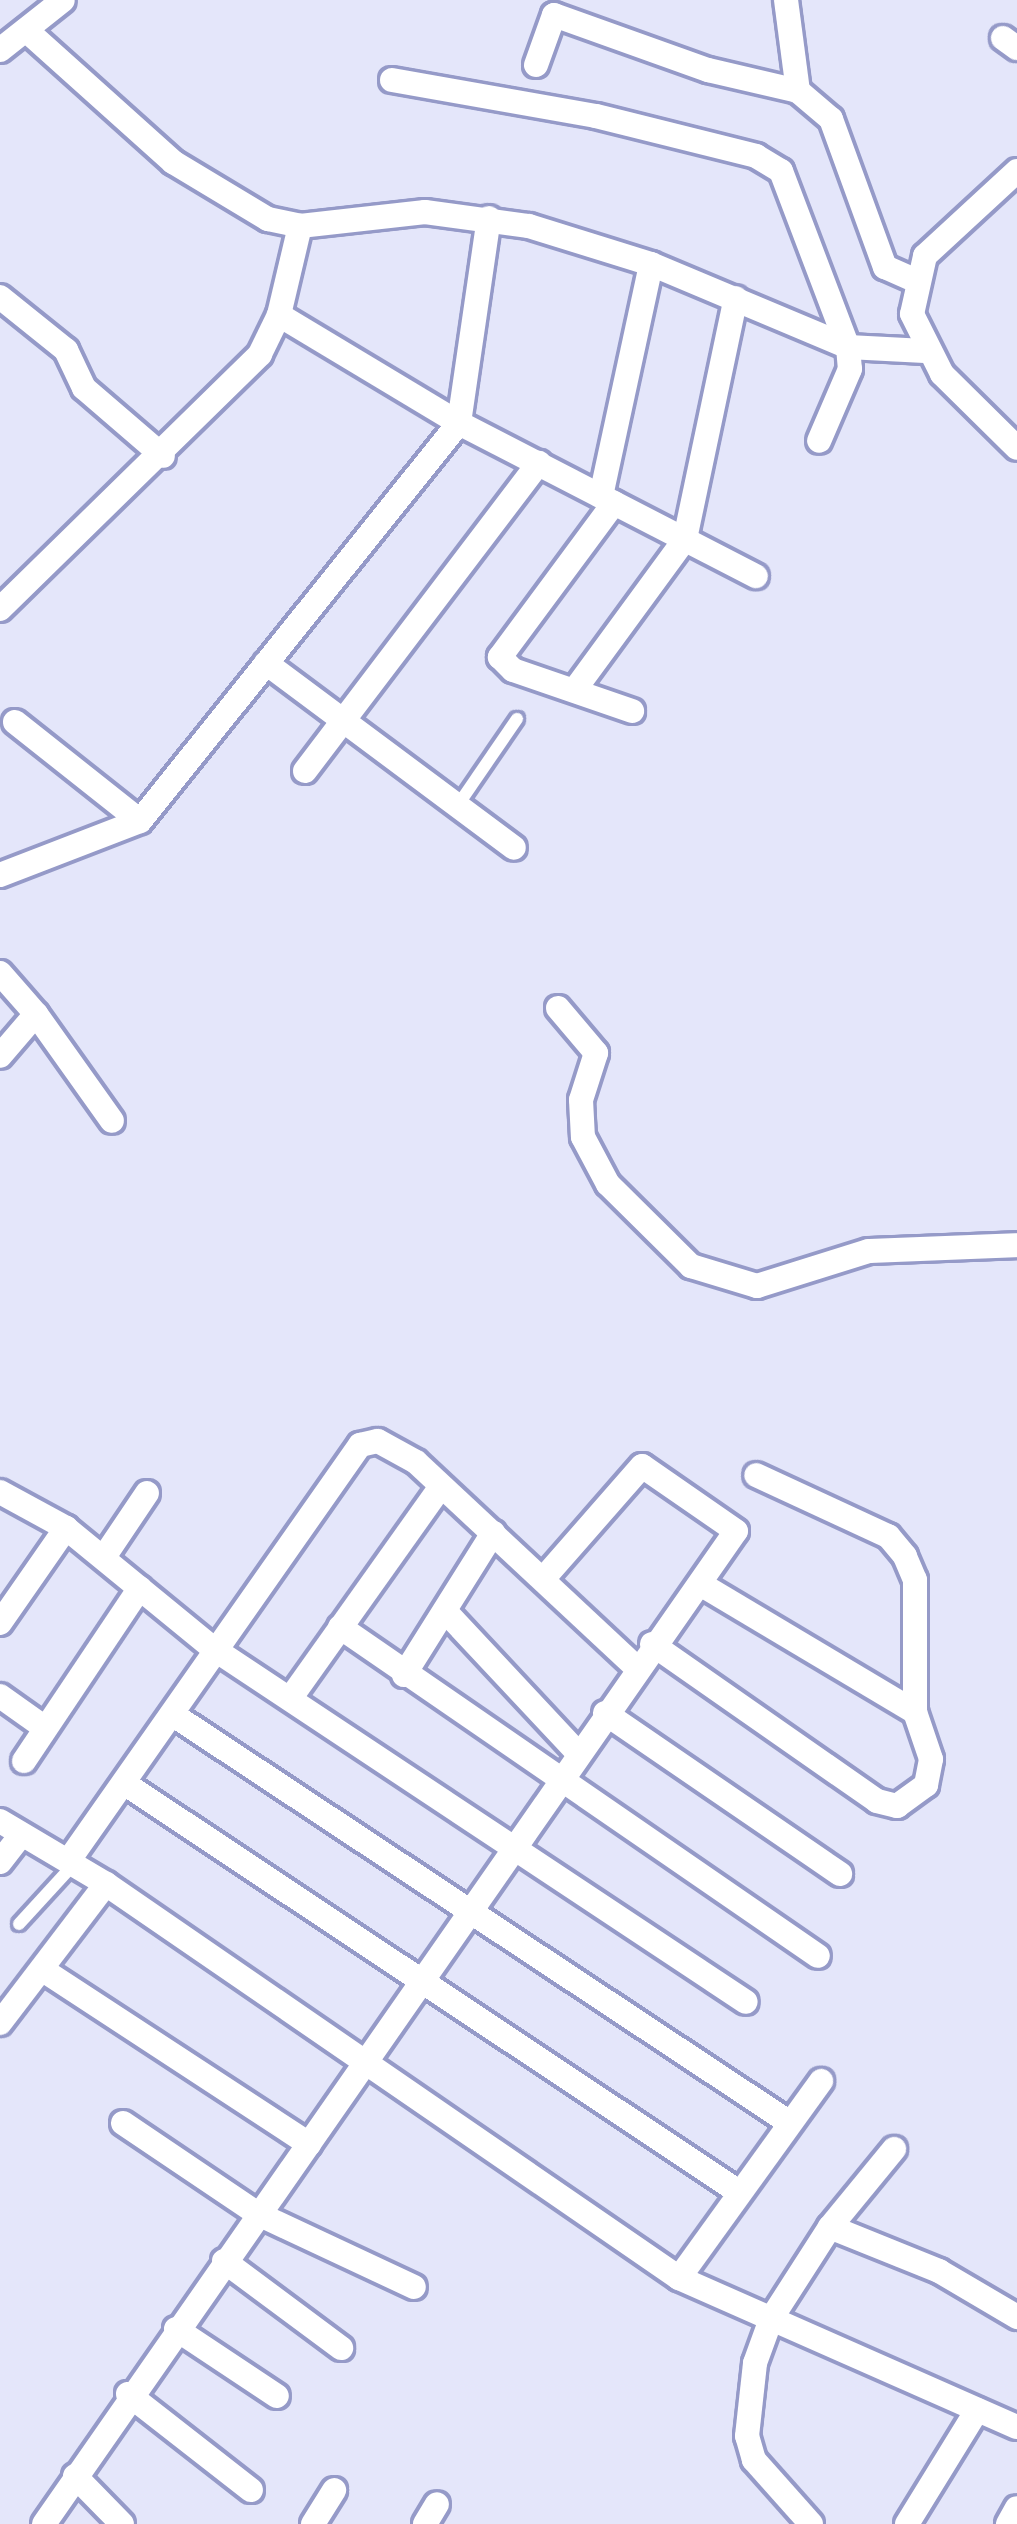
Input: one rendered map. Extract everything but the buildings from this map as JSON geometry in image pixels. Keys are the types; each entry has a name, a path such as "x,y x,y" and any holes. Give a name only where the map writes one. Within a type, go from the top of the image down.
{"street":[{"path":"0,50 63,0"},
{"path":"786,0 798,91"},
{"path":"536,65 557,7 708,70 798,91 831,119 885,267 916,281"},
{"path":"26,30 220,196 300,226 425,212 489,218 651,264 848,347 925,351"},
{"path":"392,80 596,116 773,165 848,347 850,369 819,441"},
{"path":"1017,171 939,238 916,281 912,314 925,351 1017,448"},
{"path":"0,875 140,821 459,423 489,218"},
{"path":"0,609 163,455 260,353 279,315 300,226"},
{"path":"632,710 513,670 500,657 608,500 651,264"},
{"path":"0,297 66,350 84,388 163,455"},
{"path":"576,688 685,539 736,298"},
{"path":"279,315 459,423 756,576"},
{"path":"305,770 539,464"},
{"path":"266,663 455,809 514,848"},
{"path":"15,722 140,821"},
{"path":"0,973 36,1014 112,1121"},
{"path":"558,1008 596,1053 581,1100 583,1137 608,1184 691,1266 757,1286 868,1251 1017,1245"},
{"path":"0,1056 36,1014"},
{"path":"72,1862 214,1648 360,1445 397,1448 636,1667"},
{"path":"44,2524 128,2394 368,2066 636,1667 702,1585 736,1531 648,1466 543,1579"},
{"path":"652,1644 854,1787 897,1806 926,1785 931,1759 915,1712 915,1580 905,1556 888,1536 756,1475"},
{"path":"292,1696 440,1488"},
{"path":"104,1557 147,1493"},
{"path":"4,1504 66,1528 214,1648 746,2002"},
{"path":"0,1623 66,1528"},
{"path":"404,1676 493,1533"},
{"path":"702,1585 915,1712"},
{"path":"24,1762 140,1588"},
{"path":"446,1611 579,1754"},
{"path":"340,1627 557,1782 818,1956"},
{"path":"0,1696 45,1728"},
{"path":"605,1713 840,1874"},
{"path":"172,1714 790,2123"},
{"path":"124,1783 419,1984 739,2192"},
{"path":"0,1862 10,1828 106,1884 679,2278 1017,2427"},
{"path":"0,2024 106,1884"},
{"path":"43,1970 310,2144"},
{"path":"679,2278 821,2081"},
{"path":"123,2123 258,2214 413,2287"},
{"path":"811,2524 754,2460 747,2436 755,2363 771,2319 830,2227 894,2149"},
{"path":"830,2227 939,2271 1017,2317"},
{"path":"224,2261 341,2348"},
{"path":"176,2329 278,2396"},
{"path":"128,2394 251,2490"},
{"path":"907,2524 977,2410"},
{"path":"75,2476 122,2524"},
{"path":"313,2524 334,2490"},
{"path":"1008,2524 1017,2508"}],"lane":[{"path":"455,809 517,719"},
{"path":"19,1924 72,1862"}]}
